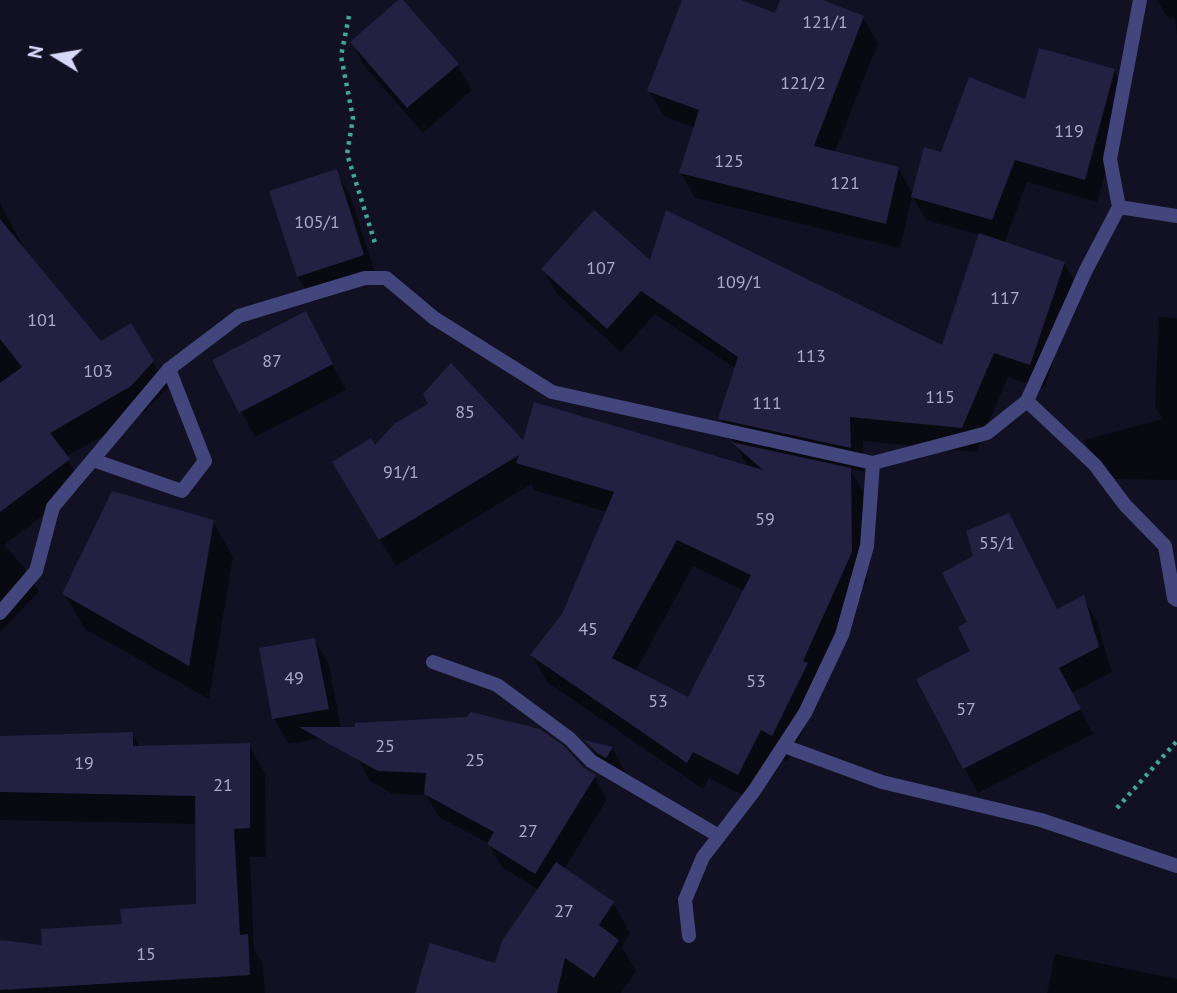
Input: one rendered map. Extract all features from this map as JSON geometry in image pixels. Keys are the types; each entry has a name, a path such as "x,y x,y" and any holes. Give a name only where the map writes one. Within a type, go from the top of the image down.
{"street":[{"path":"0,613 36,571 53,507 169,369 239,316 366,278 386,278 434,318 552,392 873,463 987,433 1027,401 1086,270 1119,207 1110,159 1140,0"},
{"path":"1119,207 1177,216"},
{"path":"93,460 182,491 205,461 169,369"},
{"path":"1027,401 1095,465 1125,505 1165,546 1174,598 1177,600"},
{"path":"689,936 685,900 703,857 754,791 805,713 842,635 867,546 873,463"},
{"path":"433,662 497,685 569,739 591,761 719,836"},
{"path":"784,746 882,782 1041,820 1177,866"}],"path":[{"path":"349,16 341,56 353,118 347,154 386,278"},
{"path":"1091,837 1177,741"}],"building":[{"path":"398,0 403,0 459,64 407,108 350,42"},
{"path":"682,0 741,0 775,13 780,0 823,0 864,16 814,146 899,167 886,224 679,173 699,110 647,91"},
{"path":"1039,48 1115,69 1085,180 1015,160 992,220 911,197 924,147 941,152 969,77 1025,99"},
{"path":"337,169 364,255 297,277 269,191"},
{"path":"594,210 650,260 666,210 942,345 979,233 1065,262 1030,365 994,353 962,428 850,417 851,448 718,419 738,357 641,291 607,329 541,269"},
{"path":"0,219 101,341 131,323 154,361 131,386 50,433 70,459 0,512 0,383 22,367 0,339"},
{"path":"306,311 333,364 239,413 212,360"},
{"path":"451,363 523,440 534,402 763,470 731,442 851,468 852,552 803,661 808,663 772,736 761,730 738,775 693,752 687,763 530,655 562,614 614,492 516,463 519,455 379,540 332,462 371,438 375,445 394,424 428,404 423,394","holes":["677,540 751,575 688,697 612,658"]},
{"path":"112,491 214,520 189,666 62,594"},
{"path":"1009,513 1057,609 1084,595 1099,647 1059,668 1081,709 963,769 916,679 970,651 958,627 967,622 942,573 973,556 966,531"},
{"path":"315,638 329,709 272,719 259,648"},
{"path":"471,712 540,729 564,746 584,768 596,775 535,874 487,844 494,832 424,794 426,773 378,771 299,727 355,727 355,723 466,717"},
{"path":"133,732 133,746 250,743 250,828 234,829 240,935 248,934 250,975 0,990 0,940 42,945 41,929 122,924 120,909 196,904 195,796 0,792 0,736"},
{"path":"584,740 613,747 606,758"},
{"path":"556,862 614,902 599,925 619,940 594,978 565,958 557,993 415,993 430,943 495,963 502,941"}]}
